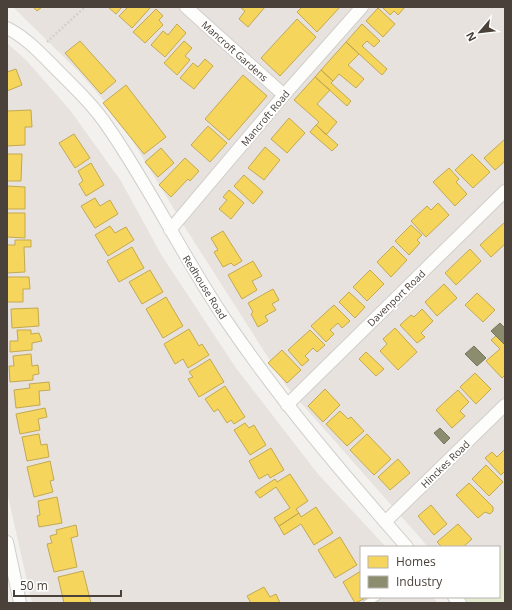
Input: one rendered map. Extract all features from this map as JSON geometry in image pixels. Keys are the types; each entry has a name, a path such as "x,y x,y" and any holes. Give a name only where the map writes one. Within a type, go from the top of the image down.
{"street":[{"name":"Mancroft Gardens","path":"186,7 284,95"},
{"name":"Mancroft Road","path":"170,230 284,95 362,7"},
{"name":"Redhouse Road","path":"7,28 26,40 38,51 90,105 107,126 133,166 224,318 287,405 406,546"},
{"name":"Davenport Road","path":"287,405 505,191"},
{"name":"Hinckes Road","path":"385,522 505,405"},
{"path":"7,542 20,603"}],"path":[{"path":"38,51 85,7"}],"shaded area":[{"path":"13,7 505,7 505,546 500,551 500,546 427,546 287,387 186,229 118,117 79,72"},
{"path":"7,43 26,60 70,110 121,181 162,256 236,368 318,474 385,546 360,546 360,598 433,598 438,603 32,603 7,492"}],"green space":[{"path":"505,546 505,603 467,603 462,598 500,598 500,551"}],"building: Homes":[{"path":"33,7 42,7 37,11"},
{"path":"108,7 122,7 116,14"},
{"path":"128,7 151,7 132,28 119,16"},
{"path":"240,7 265,7 248,27 239,19 245,11"},
{"path":"302,7 340,7 317,32 297,12"},
{"path":"382,7 405,7 398,15 394,11 390,15"},
{"path":"378,8 395,24 383,37 366,21"},
{"path":"156,9 163,16 159,20 163,25 145,43 133,32"},
{"path":"297,19 316,37 280,76 261,58"},
{"path":"177,24 186,33 165,57 151,45 163,31 168,35"},
{"path":"362,24 380,41 374,47 367,41 362,46 387,69 382,75 346,42"},
{"path":"80,41 116,81 101,94 65,53"},
{"path":"184,41 192,48 185,56 190,60 177,75 164,63"},
{"path":"346,42 359,54 348,65 364,79 356,88 339,74 333,81 321,70"},
{"path":"205,59 213,66 194,89 180,78 193,63 198,67"},
{"path":"16,69 22,85 7,91 7,72"},
{"path":"321,70 333,81 331,83 351,101 347,106 315,77"},
{"path":"243,75 267,96 229,140 205,119"},
{"path":"315,77 330,90 317,104 337,122 326,135 316,125 319,122 294,100"},
{"path":"126,85 166,137 144,154 103,103"},
{"path":"31,110 32,127 25,127 25,145 7,146 7,111"},
{"path":"289,118 305,133 287,153 271,139"},
{"path":"316,125 338,145 332,151 310,132"},
{"path":"208,126 227,143 210,162 191,145"},
{"path":"74,134 90,158 75,168 59,143"},
{"path":"505,139 505,161 495,170 484,158"},
{"path":"265,147 280,160 264,180 248,168"},
{"path":"161,148 174,163 158,177 145,162"},
{"path":"7,154 22,154 21,181 7,181"},
{"path":"472,154 490,172 473,188 455,170"},
{"path":"185,158 199,171 190,181 188,179 171,197 159,185"},
{"path":"91,163 104,185 86,196 79,184 83,181 78,171"},
{"path":"449,168 459,179 456,182 467,194 455,206 433,182"},
{"path":"244,175 263,192 253,204 234,186"},
{"path":"7,186 25,187 25,209 7,209"},
{"path":"229,190 244,203 231,219 219,209 227,200 223,197"},
{"path":"95,198 100,206 110,200 118,214 95,228 81,206"},
{"path":"438,203 449,215 426,237 411,221 427,206 431,210"},
{"path":"7,213 25,213 25,238 7,237"},
{"path":"505,222 505,244 491,257 480,245"},
{"path":"411,225 422,235 417,240 420,243 409,255 395,241"},
{"path":"110,226 115,233 126,227 134,240 108,256 95,235"},
{"path":"223,231 242,261 234,266 231,263 223,267 214,252 218,250 211,238"},
{"path":"15,240 31,240 31,247 24,247 25,272 7,273 7,245 15,245"},
{"path":"393,246 407,260 391,277 377,262"},
{"path":"132,247 144,268 119,282 107,261"},
{"path":"470,249 481,261 456,285 445,273"},
{"path":"253,261 262,276 252,281 257,290 242,299 228,275"},
{"path":"150,270 163,292 142,304 129,282"},
{"path":"370,270 384,284 367,301 353,287"},
{"path":"7,277 29,277 30,289 23,289 23,302 7,302"},
{"path":"444,284 457,298 437,316 425,302"},
{"path":"273,289 279,300 272,304 276,310 265,316 268,321 258,327 251,314 253,312 248,303"},
{"path":"349,292 365,307 355,318 339,302"},
{"path":"477,293 495,310 483,322 465,305"},
{"path":"166,297 183,326 163,338 146,309"},
{"path":"334,305 350,321 342,328 338,323 330,330 334,334 326,342 311,326"},
{"path":"38,308 39,326 12,328 11,309"},
{"path":"422,309 433,321 421,333 425,337 417,343 400,325 411,315 414,317"},
{"path":"395,328 417,352 398,370 380,351 387,344 383,339"},
{"path":"189,329 199,346 202,344 209,355 188,368 183,359 175,364 164,344"},
{"path":"17,330 31,330 31,334 39,333 42,341 32,343 32,350 10,352 10,341 18,341"},
{"path":"310,330 325,345 317,352 313,348 305,356 309,360 302,366 288,350"},
{"path":"496,336 505,345 505,375 502,378 486,361 500,349 491,340"},
{"path":"282,350 301,370 287,383 268,363"},
{"path":"366,352 384,369 376,376 359,359"},
{"path":"31,354 32,366 38,365 39,374 33,375 33,380 10,382 9,366 14,366 13,356"},
{"path":"210,359 224,382 199,397 188,379 193,377 189,372"},
{"path":"475,373 491,389 476,404 460,387"},
{"path":"49,382 50,390 39,391 40,405 16,408 14,390 30,388 29,384"},
{"path":"225,386 245,417 234,424 231,420 227,423 218,409 214,412 205,399"},
{"path":"325,389 340,405 323,422 308,406"},
{"path":"458,390 469,402 460,411 465,416 452,428 436,410"},
{"path":"45,408 47,417 38,419 40,430 20,434 16,414"},
{"path":"340,411 348,419 351,417 364,431 347,446 326,424"},
{"path":"245,423 249,428 254,425 266,445 250,455 234,430"},
{"path":"39,434 41,445 47,444 49,457 27,461 22,437"},
{"path":"367,434 391,459 374,475 350,450"},
{"path":"271,448 284,470 270,478 268,474 259,479 249,461"},
{"path":"505,449 505,471 501,475 485,458 492,452 497,457"},
{"path":"398,459 410,473 390,490 378,477"},
{"path":"50,461 54,480 50,481 53,492 34,497 27,467"},
{"path":"486,465 503,482 489,496 472,479"},
{"path":"290,474 308,501 296,509 299,513 279,526 274,518 290,508 276,487 260,498 255,492 275,479 277,482"},
{"path":"469,483 493,507 493,511 490,514 485,512 478,518 456,495"},
{"path":"57,497 62,523 39,527 37,516 40,515 38,501"},
{"path":"431,505 447,524 434,535 418,516"},
{"path":"316,507 333,533 314,545 301,524 284,535 279,526 299,513 301,517"},
{"path":"458,524 472,539 464,546 441,546 437,542"},
{"path":"76,525 78,536 71,538 77,567 54,572 47,544 52,543 50,536 57,534 56,530"},
{"path":"340,537 357,565 335,578 318,550"},
{"path":"83,571 91,603 64,603 58,577"},
{"path":"360,572 360,598 366,598 355,603 343,582"},
{"path":"264,587 270,597 276,594 280,603 251,603 247,596"}],"building: Industry":[{"path":"500,323 505,328 505,345 491,331"},
{"path":"474,346 486,358 477,366 465,354"},
{"path":"440,428 450,438 444,444 434,433"}]}
